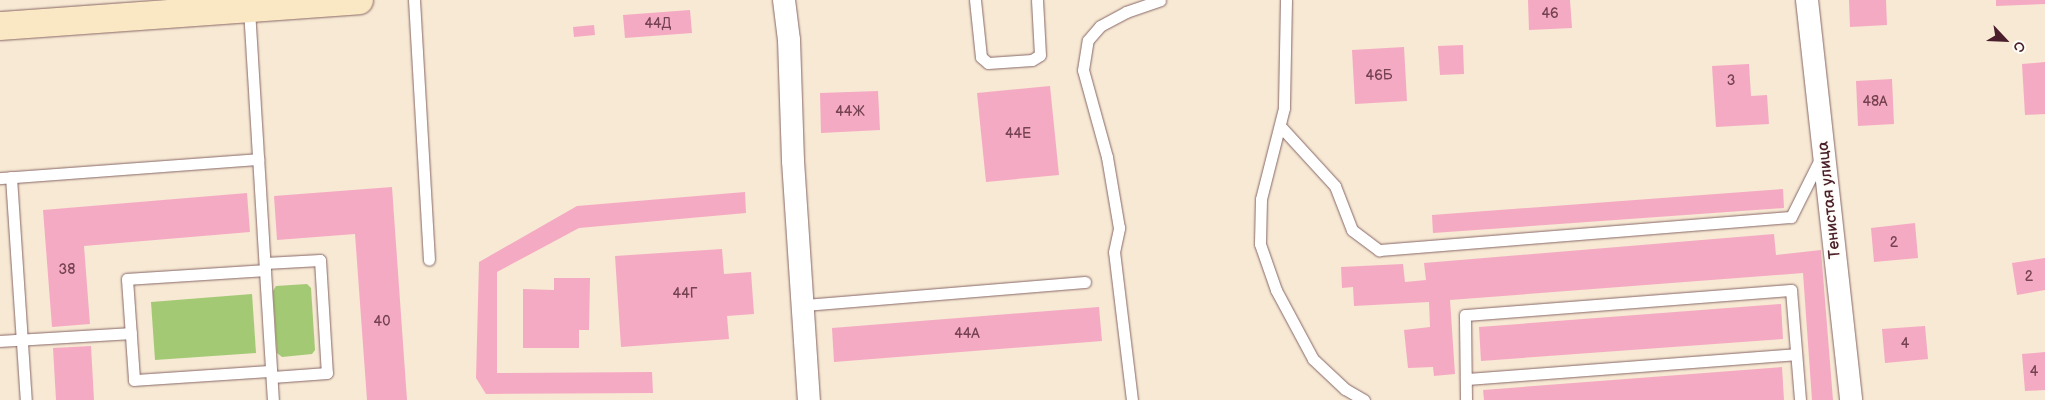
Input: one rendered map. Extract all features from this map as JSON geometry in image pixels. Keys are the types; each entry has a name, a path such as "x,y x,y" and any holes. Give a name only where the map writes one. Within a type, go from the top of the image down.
{"main road":[{"path":"0,26 360,0"}],"street":[{"path":"784,0 809,400"},
{"name":"Тенистая улица","path":"1807,0 1825,148 1851,400"}],"lane":[{"path":"414,0 429,260"},
{"path":"974,0 980,57 988,63 1032,60 1040,55 1037,0"},
{"path":"1132,400 1114,252 1119,228 1108,157 1083,70 1088,40 1100,26 1126,12 1160,0"},
{"path":"1286,0 1281,127 1261,199 1260,244 1276,290 1313,359 1345,389 1364,400"},
{"path":"248,8 273,400"},
{"path":"1281,127 1335,186 1352,230 1379,250 1792,217 1825,148"},
{"path":"26,400 6,178 258,159"},
{"path":"320,260 327,373 134,380 127,280 265,267 320,260"},
{"path":"804,305 1086,282"},
{"path":"1466,400 1465,315 1791,290 1800,400"},
{"path":"0,341 131,333"},
{"path":"1466,379 1796,354"}],"green space":[{"path":"307,284 311,288 315,350 312,354 282,357 277,353 273,291 276,286"},
{"path":"252,294 256,353 155,360 151,302"}],"building":[{"path":"1528,0 1570,0 1572,28 1529,30"},
{"path":"1849,0 1886,0 1887,25 1850,27"},
{"path":"1996,0 2045,0 2045,4 1996,6"},
{"path":"690,10 692,33 625,38 623,15"},
{"path":"594,25 595,35 574,37 573,27"},
{"path":"1463,45 1464,74 1440,75 1438,46"},
{"path":"1404,47 1407,101 1355,104 1352,50"},
{"path":"2045,62 2045,114 2025,115 2022,64"},
{"path":"1749,64 1751,96 1767,95 1769,124 1716,127 1712,66"},
{"path":"1892,79 1894,124 1858,126 1856,81"},
{"path":"1050,86 1059,175 986,182 977,93"},
{"path":"878,91 880,130 821,133 820,93"},
{"path":"392,187 407,400 367,400 355,234 277,240 274,196"},
{"path":"1783,189 1784,208 1433,233 1432,215"},
{"path":"745,192 746,213 579,228 497,272 497,373 652,372 653,393 486,394 476,378 479,262 577,206"},
{"path":"247,193 250,232 84,246 90,324 52,327 43,210"},
{"path":"1915,223 1918,258 1874,262 1871,228"},
{"path":"1774,234 1776,255 1821,250 1833,400 1812,400 1803,273 1450,300 1455,374 1434,376 1433,367 1408,368 1404,330 1430,327 1429,302 1354,306 1353,287 1342,288 1341,267 1403,264 1405,282 1426,280 1424,263"},
{"path":"722,249 724,274 751,272 754,314 727,316 729,339 621,347 615,256"},
{"path":"2045,258 2045,290 2017,295 2012,263"},
{"path":"554,278 590,278 589,330 579,330 579,348 523,348 523,289 554,290"},
{"path":"1781,304 1783,339 1481,361 1479,327"},
{"path":"1099,307 1102,341 834,362 832,328"},
{"path":"1925,326 1928,359 1885,363 1882,329"},
{"path":"91,346 94,400 56,400 53,348"},
{"path":"2045,352 2045,390 2025,391 2022,354"},
{"path":"1782,367 1784,400 1484,400 1483,390"}]}
